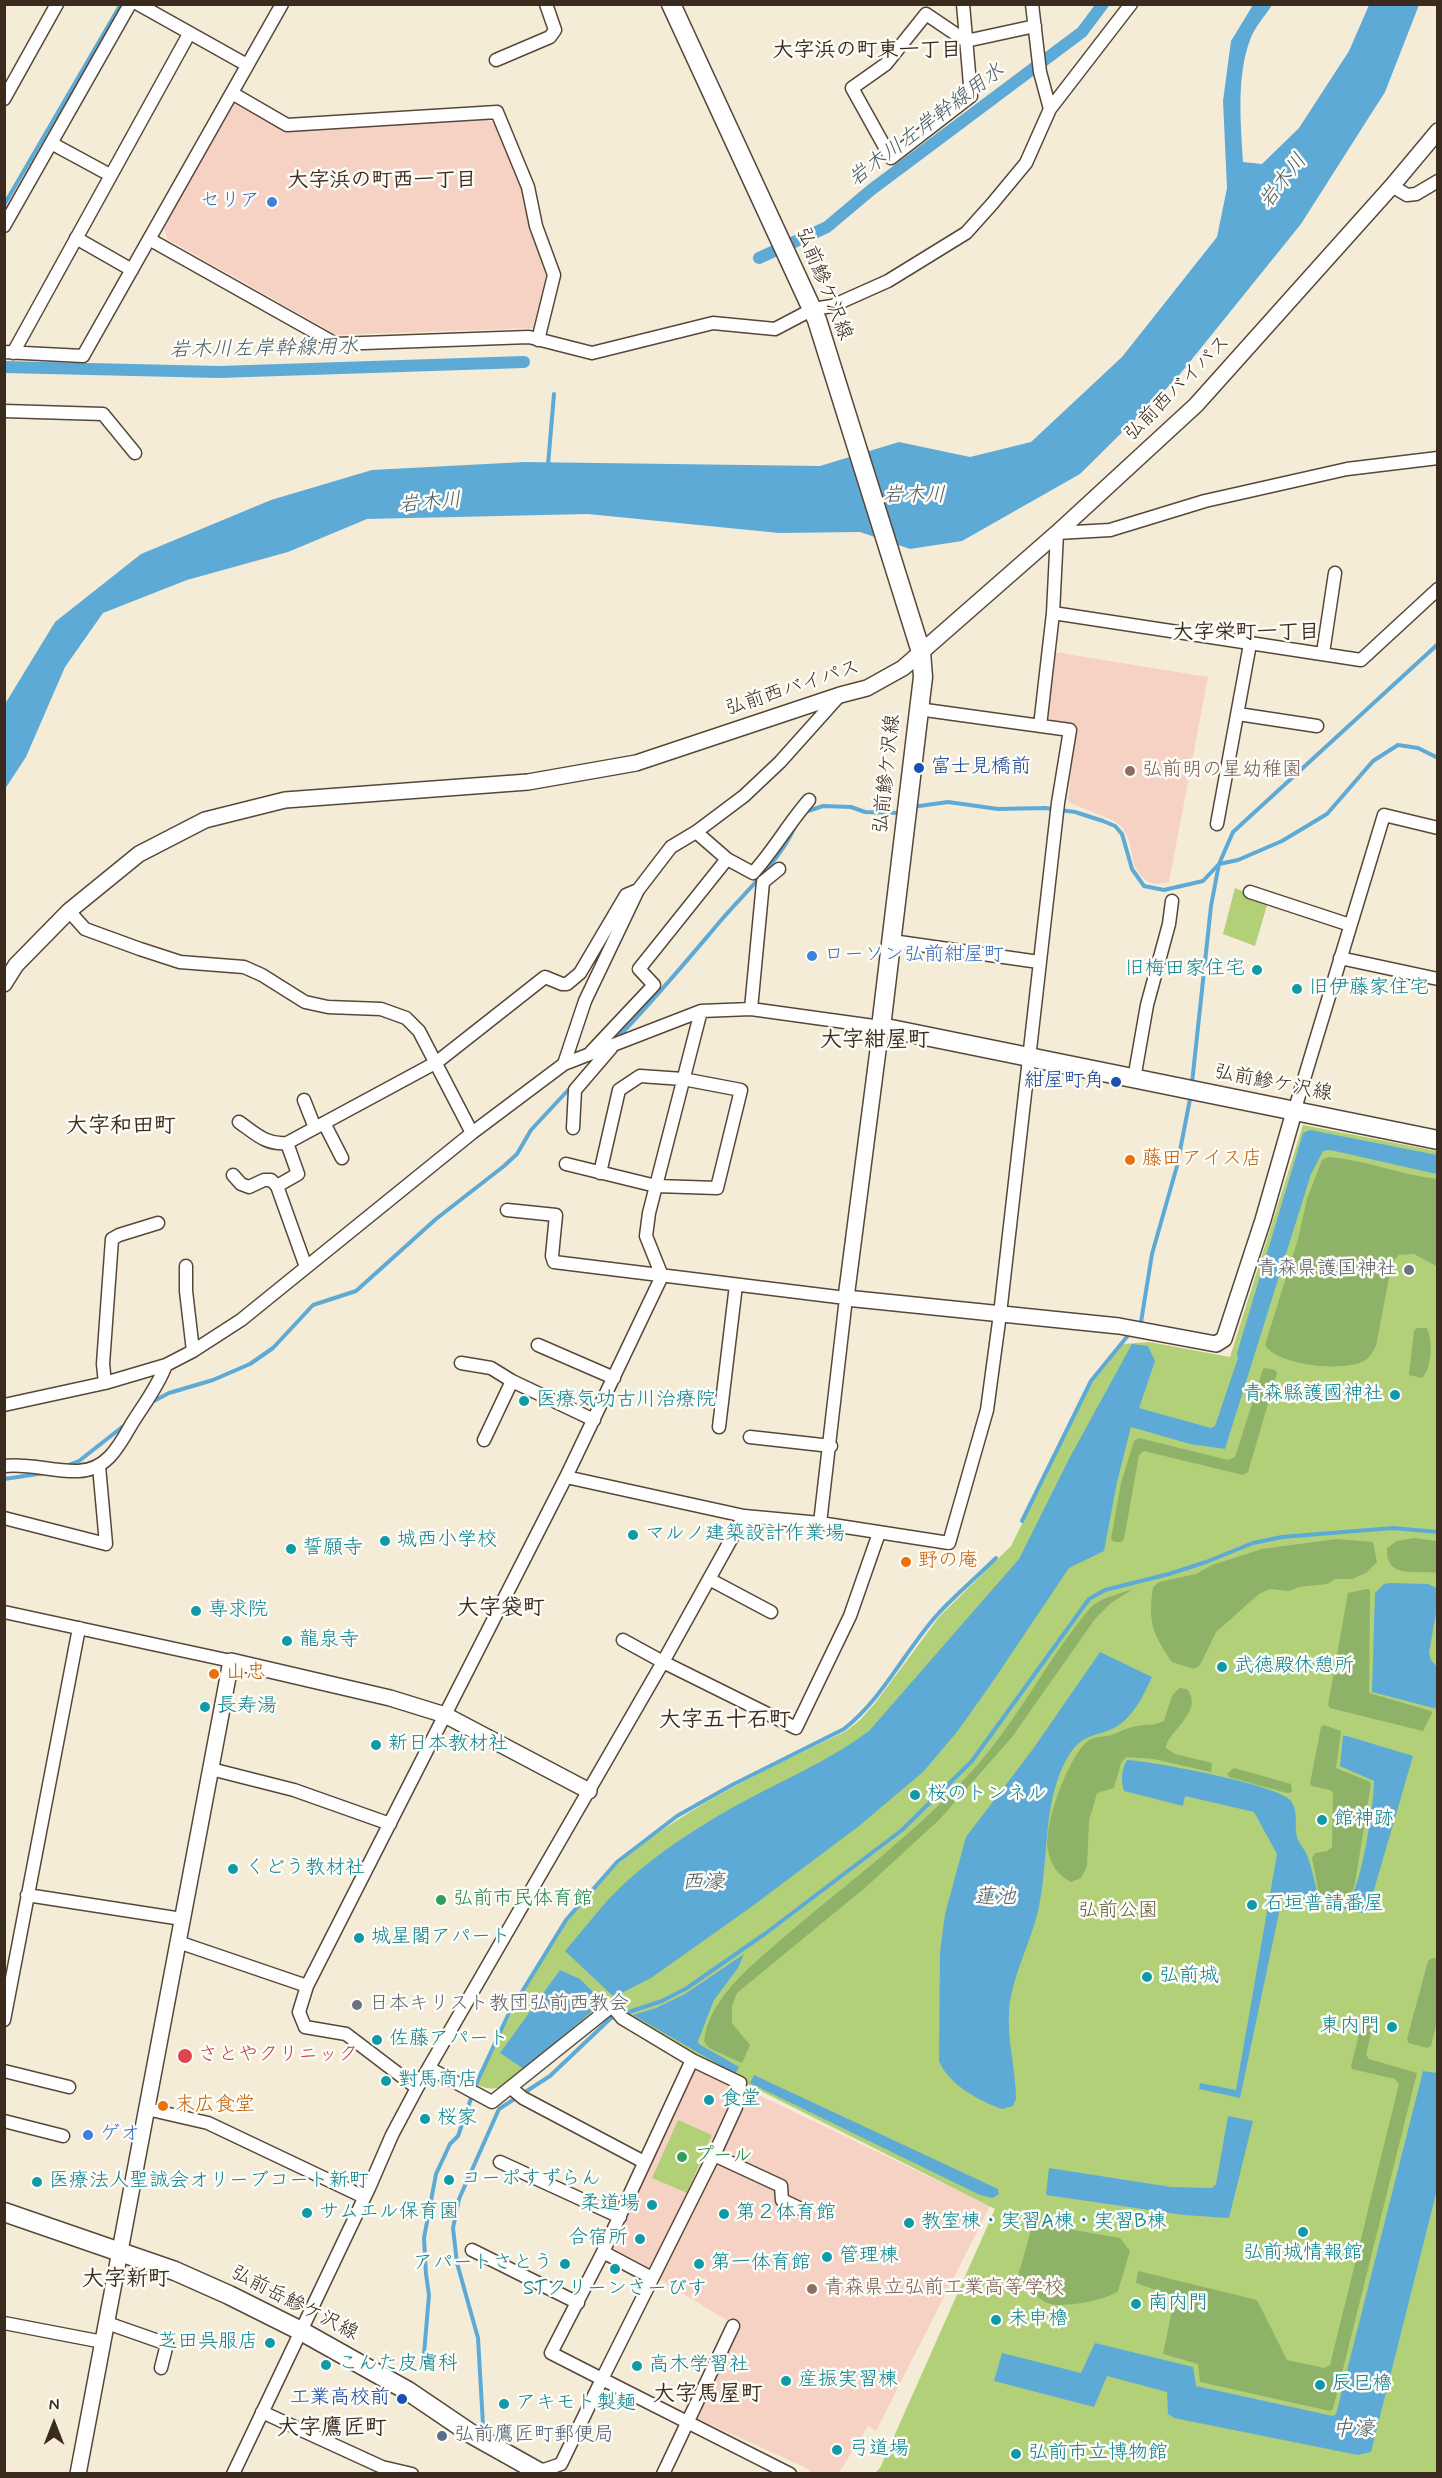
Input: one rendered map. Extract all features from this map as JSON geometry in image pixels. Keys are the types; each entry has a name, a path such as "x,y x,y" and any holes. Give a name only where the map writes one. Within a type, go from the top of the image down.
{"main road":[{"name":"弘前鰺ケ沢線","path":"671,4 815,315 921,652 923,677 881,1027 1437,1140"},
{"name":"弘前岳鰺ケ沢線","path":"4,2212 175,2271 301,2331 408,2391 473,2435 539,2473"}],"street":[{"path":"4,99 57,4"},
{"path":"4,226 130,4"},
{"path":"138,4 247,65"},
{"path":"496,60 550,37 555,30 546,4"},
{"path":"963,4 966,41 972,96 891,158 852,88 886,64 924,9 966,41 1035,26"},
{"path":"1032,4 1040,72 1050,109"},
{"path":"149,239 336,344 529,338 592,353 713,323 775,329 815,315 888,281 966,232 1026,163 1050,109 1131,4"},
{"path":"189,34 76,238 9,352 83,356 247,65 277,6"},
{"path":"237,96 287,125 497,112 528,187 536,226 554,275 538,340"},
{"name":"弘前西バイパス","path":"4,984 16,965 69,910 139,854 206,820 285,800 528,782 636,763 867,688 903,668 1057,533 1196,405 1392,186 1437,131"},
{"path":"51,143 110,176"},
{"path":"1392,186 1407,195 1416,194 1437,181"},
{"path":"76,238 132,270"},
{"path":"5,412 103,414 135,453"},
{"path":"1040,726 1053,613 1057,533 1110,530 1205,501 1347,469 1437,458"},
{"path":"1323,653 1335,573"},
{"path":"1053,613 1361,660 1437,589"},
{"path":"1217,824 1250,644"},
{"path":"564,1064 585,1001 638,890 671,847 696,832 744,795 780,762 840,695"},
{"path":"566,1477 744,1516 820,1523 949,1543 987,1410 1058,807 1070,730 918,709"},
{"path":"1238,714 1317,726"},
{"path":"696,832 727,859 753,873 773,851 790,822 808,801"},
{"path":"507,1210 556,1215 552,1256 554,1262 846,1298 1119,1326 1216,1344 1224,1339 1263,1221 1384,815 1437,828"},
{"path":"588,1055 654,985 639,969 727,859"},
{"path":"751,1009 762,882 779,869"},
{"path":"239,1122 261,1139 274,1144 287,1143 437,1062 545,977 562,984 574,979 580,973 626,895 638,890"},
{"path":"1250,892 1350,925"},
{"path":"1134,1079 1147,1005 1172,901"},
{"path":"69,910 85,928 180,962 244,967 262,975 304,1002 328,1007 381,1009 406,1018 419,1030 472,1133"},
{"path":"892,941 1040,962"},
{"path":"1340,958 1437,979"},
{"path":"4,1405 105,1383 166,1365 193,1351 241,1320 472,1133 564,1064 701,1011 751,1009 881,1027 820,1523"},
{"path":"417,2088 346,2034 305,2027 299,2012 307,1986 566,1477 662,1276 646,1236 656,1185 701,1011"},
{"path":"573,1128 575,1090 612,1047"},
{"path":"566,1164 600,1173 656,1185 717,1188 741,1090 683,1079 640,1076 619,1090 600,1173"},
{"path":"304,1100 342,1158"},
{"path":"277,1186 298,1174 287,1143"},
{"path":"233,1175 249,1187 264,1180 272,1180 277,1186 306,1268"},
{"path":"105,1383 103,1364 107,1342 112,1239 118,1235 158,1223"},
{"path":"186,1266 186,1291 193,1351"},
{"path":"719,1427 736,1285"},
{"path":"538,1345 614,1378"},
{"path":"461,1363 492,1368 512,1381 594,1420"},
{"path":"4,1466 80,1472 99,1466 121,1445 131,1425 158,1387 166,1365"},
{"path":"484,1440 512,1381"},
{"path":"750,1437 831,1446"},
{"path":"4,1518 106,1544 99,1466"},
{"path":"233,2474 392,2135 417,2088 663,1662 744,1516"},
{"path":"623,1640 796,1728 850,1616 879,1533"},
{"path":"709,1579 771,1612"},
{"path":"4,1612 231,1660 382,1696 445,1715 589,1791"},
{"path":"4,2020 79,1628"},
{"path":"78,2474 231,1660"},
{"path":"211,1769 294,1790 390,1824"},
{"path":"27,1895 183,1920"},
{"path":"178,1942 307,1986"},
{"path":"429,2068 492,2102 612,2006 622,2018 692,2060 740,2083 736,2107 714,2154 561,2464 539,2473"},
{"path":"692,2060 620,2217 551,2354 790,2474"},
{"path":"4,2071 69,2087"},
{"path":"512,2088 523,2098 644,2162"},
{"path":"147,2109 208,2123 364,2197"},
{"path":"4,2121 63,2136"},
{"path":"714,2154 781,2186 782,2200 801,2209"},
{"path":"500,2162 620,2217"},
{"path":"472,2250 578,2303"},
{"path":"603,2252 652,2278"},
{"path":"4,2323 103,2342"},
{"path":"107,2323 167,2344 161,2368"},
{"path":"663,2474 733,2326"},
{"path":"262,2412 382,2467 412,2474"}],"shaded area":[{"path":"233,103 285,131 485,118 496,124 522,187 546,275 533,328 337,335 167,239 163,225"},
{"name":"弘前明の星幼稚園","path":"1054,652 1208,677 1169,882 1158,884 1148,882 1140,875 1134,865 1129,840 1122,827 1112,820 1068,802 1075,724 1048,719"},
{"name":"青森県立弘前工業高等学校","path":"698,2063 746,2093 759,2095 990,2206 876,2431 868,2426 839,2473 812,2473 804,2467 694,2417 740,2328 609,2249"}],"green space":[{"path":"1235,888 1268,902 1255,946 1223,934"},
{"name":"弘前公園","path":"1303,1125 1437,1151 1437,2473 875,2473 880,2468 995,2209 731,2076 620,2009 612,1999 603,2003 508,2083 493,2088 477,2085 539,1963 558,1934 601,1880 625,1858 677,1820 732,1788 846,1731 860,1720 876,1702 939,1617 1011,1546 1092,1383 1123,1344 1149,1342 1230,1357"},
{"path":"1329,1157 1437,1179 1438,1267 1414,1254 1399,1255 1392,1262 1376,1346 1364,1361 1342,1366 1296,1362 1272,1352 1265,1345 1298,1239 1307,1199 1322,1160"},
{"path":"1417,1328 1427,1328 1430,1340 1430,1361 1422,1378 1409,1375 1414,1331"},
{"path":"1263,1369 1275,1370 1277,1373 1248,1472 1243,1475 1144,1451 1139,1455 1124,1539 1121,1542 1114,1542 1111,1539 1121,1483 1134,1441 1139,1438 1228,1460 1235,1457"},
{"path":"1414,1538 1437,1541 1437,1573 1404,1571 1391,1565 1387,1548 1397,1541"},
{"path":"1337,1539 1373,1542 1377,1562 1366,1573 1352,1579 1335,1579 1327,1584 1299,1587 1289,1591 1270,1589 1259,1594 1216,1632 1200,1665 1194,1669 1172,1662 1153,1627 1151,1609 1153,1587 1159,1582 1196,1574 1212,1565 1262,1549"},
{"path":"1133,1589 1111,1603 1095,1619 1012,1737 939,1820 867,1886 737,1993 732,2006 732,2023 750,2045 742,2063 709,2048 704,2041 708,2025 715,2009 736,1981 789,1933 929,1815 989,1752 1061,1646 1092,1606 1103,1599"},
{"path":"1370,1590 1369,1693 1431,1711 1423,1731 1330,1708 1328,1705 1348,1593"},
{"path":"1179,1688 1187,1689 1191,1697 1191,1705 1189,1713 1172,1735 1166,1748 1175,1754 1212,1763 1211,1772 1154,1759 1126,1757 1121,1763 1114,1788 1097,1793 1089,1821 1087,1866 1081,1878 1071,1882 1055,1869 1049,1855 1048,1839 1049,1825 1059,1791 1073,1760 1089,1740 1164,1721 1172,1696"},
{"path":"1324,1725 1341,1731 1336,1768 1371,1784 1355,1883 1348,1897 1325,1897 1319,1894 1312,1858 1315,1853 1327,1851 1332,1847 1333,1793 1310,1784 1321,1727"},
{"path":"1234,1768 1291,1784 1292,1792 1287,1793 1229,1777 1227,1774"},
{"path":"1437,1958 1437,2022 1431,2046 1427,2048 1409,2043 1407,2039 1428,1961"},
{"path":"1364,2014 1375,2017 1366,2055 1369,2059 1417,2073 1333,2409 1330,2411 1200,2382 1198,2364 1163,2354 1174,2301 1172,2296 1136,2283 1138,2271 1257,2300 1287,2360 1324,2368 1330,2365 1399,2084 1395,2079 1352,2069"},
{"name":"プール","path":"678,2120 712,2135 687,2193 652,2178"},
{"path":"1033,2223 1120,2238 1130,2251 1118,2291 1104,2298 1082,2303 1060,2305 1041,2299 1018,2276"}],"water":[{"name":"岩木川","path":"1253,5 1272,5 1250,40 1241,85 1243,162 1262,164 1299,128 1349,51 1369,5 1419,5 1385,92 1301,224 1176,379 1080,474 962,541 910,549 860,532 779,533 588,514 367,519 288,552 187,580 103,613 65,667 26,757 5,789 5,704 55,622 141,554 271,500 372,470 524,462 820,466 899,442 970,457 1031,442 1122,357 1217,237 1227,188 1223,101 1231,41"},
{"name":"西濠","path":"1310,1130 1437,1155 1437,1174 1330,1150 1323,1151 1311,1174 1225,1449 1190,1444 1131,1427 1117,1482 1104,1551 1069,1568 957,1732 923,1772 859,1826 754,1905 651,1978 614,1997 565,1951 619,1888 664,1851 747,1799 818,1763 869,1731 1019,1559 1070,1457 1132,1344 1148,1346 1155,1361 1139,1408 1211,1428 1215,1426 1238,1358 1237,1353 1303,1133"},
{"path":"1384,1584 1428,1584 1437,1588 1437,1607 1429,1653 1437,1667 1437,1709 1372,1692 1375,1593"},
{"name":"蓮池","path":"1100,1652 1152,1677 1132,1713 1114,1728 1079,1743 1069,1755 1060,1773 1050,1811 1038,1911 1010,1999 1009,2034 1016,2099 1013,2106 1002,2109 965,2091 949,2077 939,2061 940,1952 945,1914 966,1837 1033,1749"},
{"path":"1343,1736 1413,1756 1367,1914 1283,1894 1240,2098 1199,2089 1200,2083 1236,2090 1277,1854 1254,1812 1185,1796 1183,1806 1124,1791 1122,1776 1125,1764 1127,1760 1187,1769 1241,1781 1282,1795 1291,1801 1296,1814 1298,1841 1308,1858 1319,1897 1350,1899 1363,1860 1370,1824 1374,1781 1340,1766"},
{"path":"744,1954 738,1968 714,2000 698,2041 699,2044 739,2067 735,2074 633,2015 656,2008 685,1994"},
{"path":"560,1970 580,1979 603,2002 524,2069 500,2053"},
{"name":"中濠","path":"1423,2071 1437,2073 1437,2190 1371,2452 1358,2455 1174,2418 1168,2414 1167,2392 1107,2376 1094,2407 994,2381 1002,2353 1081,2373 1095,2343 1193,2367 1196,2386 1333,2416 1336,2414"},
{"path":"754,2075 998,2189 999,2194 993,2198 980,2195 750,2083"},
{"path":"1228,2116 1253,2121 1229,2218 1184,2215 1046,2195 1049,2168 1171,2187 1212,2188 1216,2184"}],"waterway":[{"path":"4,205 121,4"},
{"name":"岩木川左岸幹線用水","path":"759,258 827,227 871,190 1082,32 1103,4"},
{"name":"岩木川左岸幹線用水","path":"4,367 219,372 524,362"},
{"path":"548,465 554,394"},
{"path":"1192,1083 1211,906 1219,864 1233,832 1438,644"},
{"path":"912,807 948,802 998,809 1045,808 1075,812 1103,821 1115,826 1122,834 1132,869 1144,886 1164,890 1203,881 1219,864 1238,860 1282,841 1327,814 1373,761 1398,745 1418,748 1438,758"},
{"path":"805,812 823,806 851,807 865,812 900,813"},
{"path":"620,1035 763,874 781,851 796,825"},
{"path":"150,1403 169,1393 213,1380 250,1364 273,1348 313,1305 356,1291 436,1219 517,1154 531,1130 571,1087"},
{"path":"1138,1325 1141,1322 1152,1254 1177,1166 1191,1094"},
{"path":"1022,1521 1091,1381 1130,1333"},
{"path":"63,1467 79,1461 126,1424"},
{"path":"4,1479 45,1473"},
{"path":"623,2014 662,2001 687,1988 766,1933 902,1830 972,1761 1089,1599 1105,1590 1169,1574 1253,1543 1282,1537 1393,1528 1438,1532"},
{"path":"423,2366 429,2295 424,2238 436,2174 450,2144 458,2136 476,2084 509,2013 566,1920 617,1862 677,1816 732,1785 844,1729 871,1703 937,1615 996,1558"},
{"path":"483,2425 478,2338 457,2263 453,2228 459,2199 499,2109 550,2076 611,2018 616,2016"}],"place":[{"name":"セリア","path":"272,202"},
{"name":"富士見橋前","path":"919,768"},
{"name":"弘前明の星幼稚園","path":"1130,771"},
{"name":"ローソン弘前紺屋町","path":"812,956"},
{"name":"旧梅田家住宅","path":"1257,970"},
{"name":"旧伊藤家住宅","path":"1297,989"},
{"name":"紺屋町角","path":"1116,1082"},
{"name":"藤田アイス店","path":"1130,1160"},
{"name":"青森県護国神社","path":"1409,1270"},
{"name":"青森縣護國神社","path":"1395,1395"},
{"name":"医療気功古川治療院","path":"524,1401"},
{"name":"マルノ建築設計作業場","path":"633,1535"},
{"name":"城西小学校","path":"385,1541"},
{"name":"誓願寺","path":"291,1549"},
{"name":"野の庵","path":"906,1562"},
{"name":"専求院","path":"196,1611"},
{"name":"龍泉寺","path":"287,1641"},
{"name":"武徳殿休憩所","path":"1222,1667"},
{"name":"山忠","path":"214,1674"},
{"name":"長寿湯","path":"205,1707"},
{"name":"新日本教材社","path":"376,1745"},
{"name":"桜のトンネル","path":"915,1795"},
{"name":"館神跡","path":"1322,1820"},
{"name":"くどう教材社","path":"233,1869"},
{"name":"弘前市民体育館","path":"441,1900"},
{"name":"石垣普請番屋","path":"1252,1905"},
{"name":"城星閣アパート","path":"359,1938"},
{"name":"弘前城","path":"1147,1977"},
{"name":"日本キリスト教団弘前西教会","path":"357,2005"},
{"name":"東内門","path":"1392,2027"},
{"name":"佐藤アパート","path":"377,2040"},
{"name":"さとやクリニック","path":"185,2056"},
{"name":"對馬商店","path":"386,2081"},
{"name":"食堂","path":"709,2100"},
{"name":"末広食堂","path":"163,2106"},
{"name":"桜家","path":"425,2119"},
{"name":"ゲオ","path":"88,2135"},
{"name":"プール","path":"682,2157"},
{"name":"コーポすずらん","path":"449,2180"},
{"name":"医療法人聖誠会オリーブコート新町","path":"37,2182"},
{"name":"柔道場","path":"652,2205"},
{"name":"サムエル保育園","path":"307,2213"},
{"name":"第２体育館","path":"724,2214"},
{"name":"教室棟・実習A棟・実習B棟","path":"909,2223"},
{"name":"弘前城情報館","path":"1303,2232"},
{"name":"合宿所","path":"640,2239"},
{"name":"管理棟","path":"827,2257"},
{"name":"アパートさとう","path":"565,2264"},
{"name":"第一体育館","path":"699,2264"},
{"name":"STクリーンさーびす","path":"615,2269"},
{"name":"青森県立弘前工業高等学校","path":"812,2289"},
{"name":"南内門","path":"1136,2304"},
{"name":"未申櫓","path":"996,2320"},
{"name":"芝田呉服店","path":"270,2343"},
{"name":"こんた皮膚科","path":"326,2365"},
{"name":"高木学習社","path":"637,2366"},
{"name":"産振実習棟","path":"786,2381"},
{"name":"辰巳櫓","path":"1320,2385"},
{"name":"工業高校前","path":"402,2399"},
{"name":"アキモト製麺","path":"504,2404"},
{"name":"弘前鷹匠町郵便局","path":"442,2436"},
{"name":"弓道場","path":"837,2450"},
{"name":"弘前市立博物館","path":"1016,2454"}],"district":[{"name":"大字浜の町東一丁目","path":"867,52"},
{"name":"大字浜の町西一丁目","path":"382,182"},
{"name":"大字栄町一丁目","path":"1246,634"},
{"name":"大字紺屋町","path":"875,1041"},
{"name":"大字和田町","path":"121,1127"},
{"name":"大字袋町","path":"501,1609"},
{"name":"大字五十石町","path":"725,1721"},
{"name":"大字新町","path":"126,2280"},
{"name":"大字馬屋町","path":"708,2395"},
{"name":"大字鷹匠町","path":"332,2429"}]}
